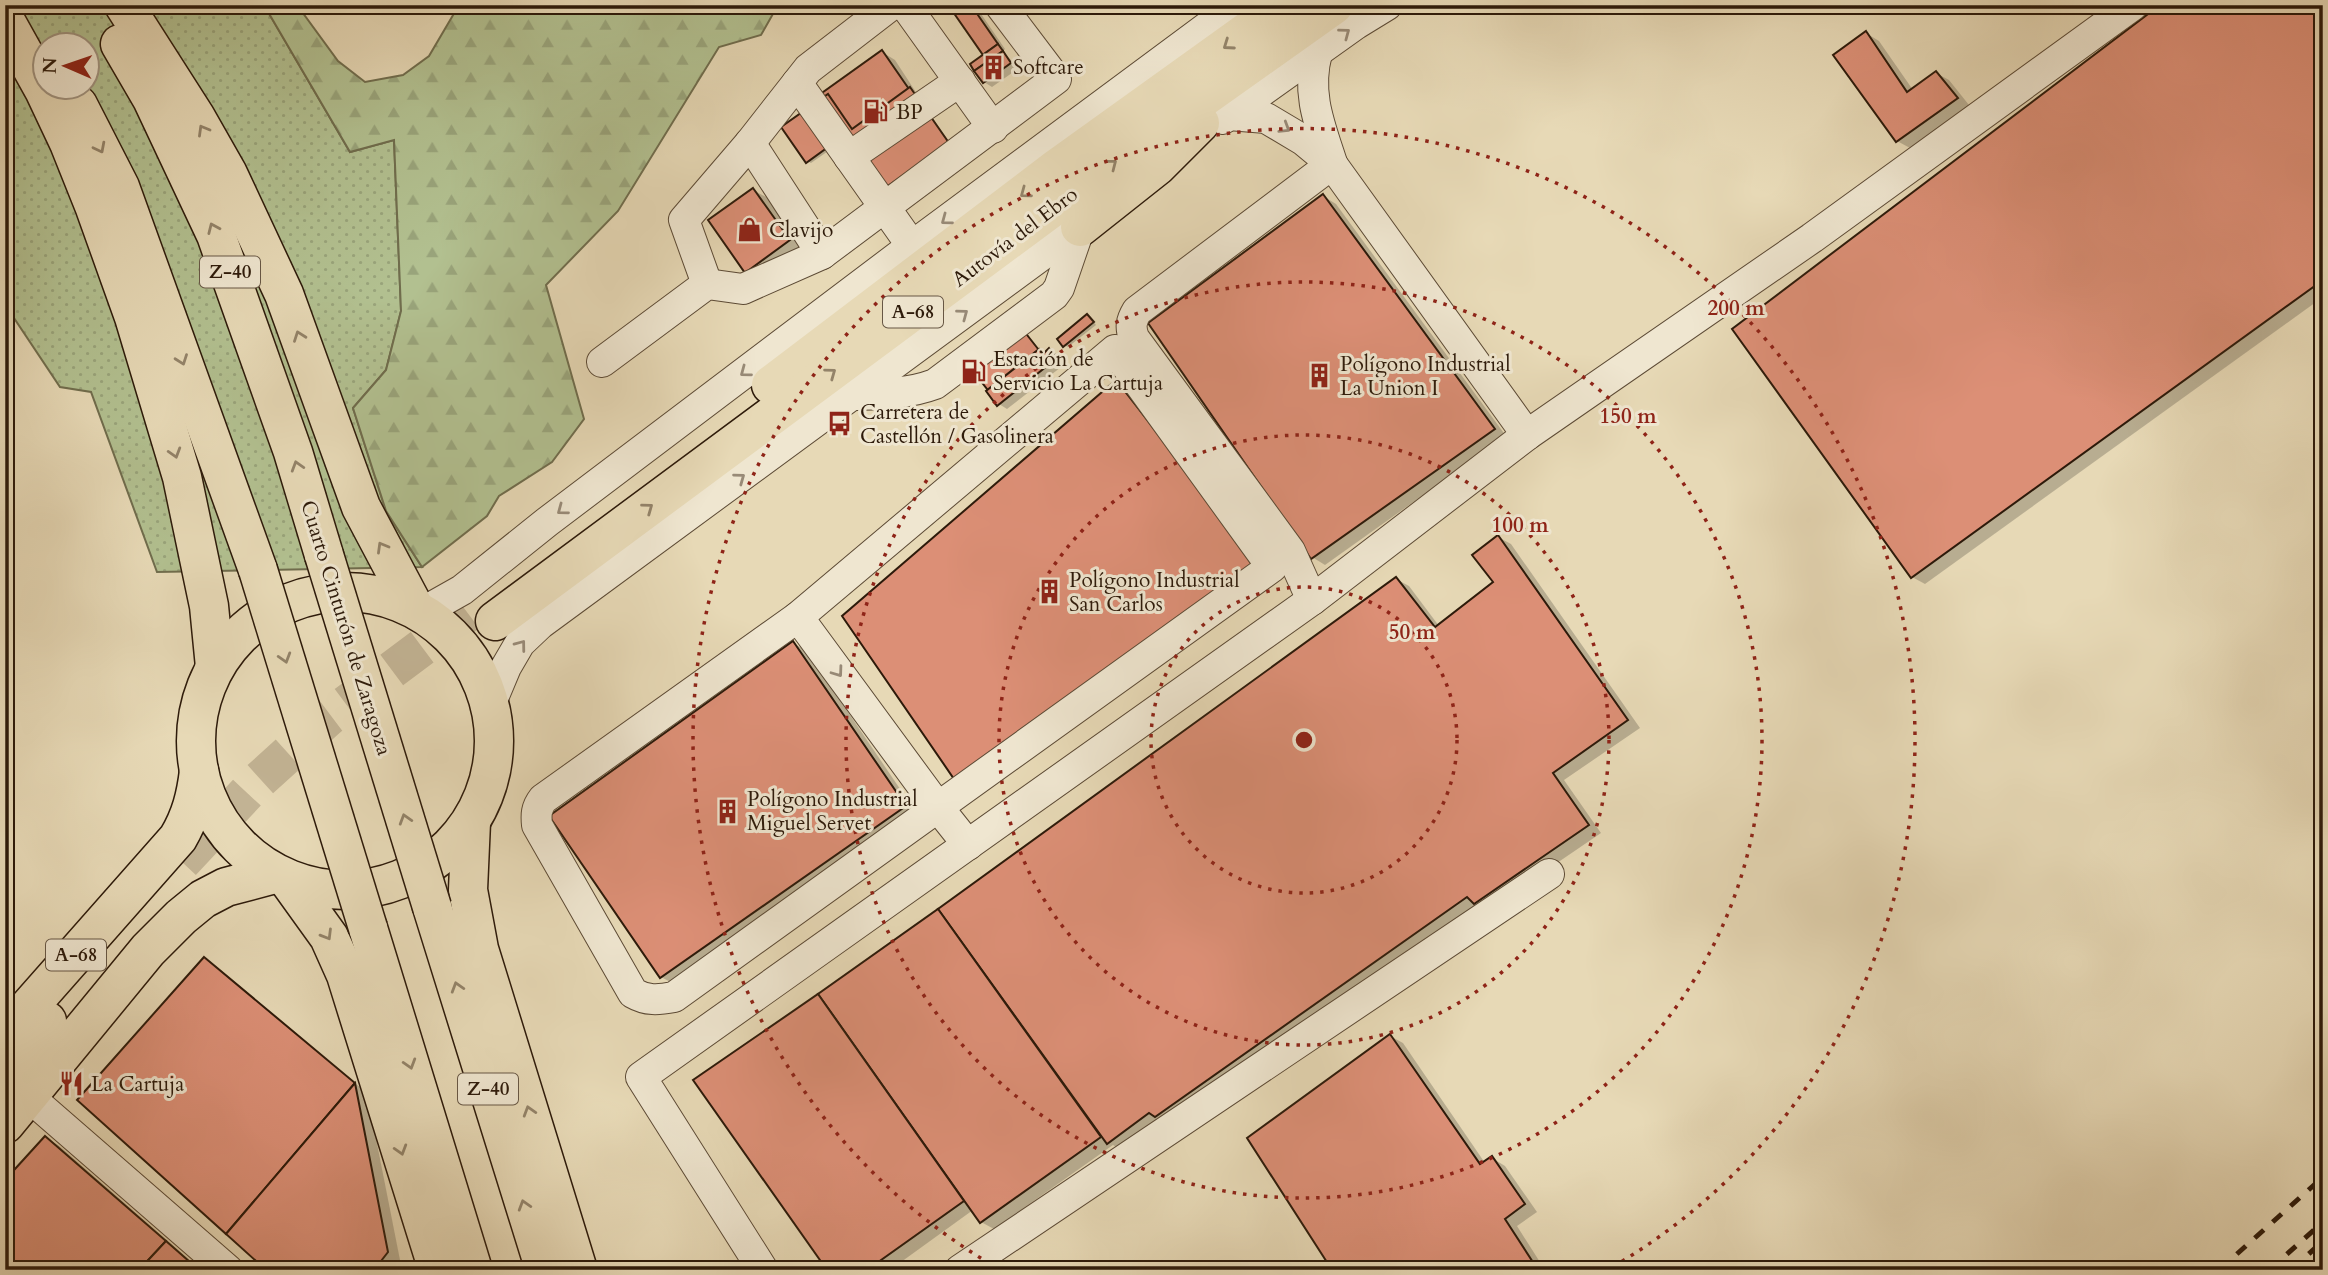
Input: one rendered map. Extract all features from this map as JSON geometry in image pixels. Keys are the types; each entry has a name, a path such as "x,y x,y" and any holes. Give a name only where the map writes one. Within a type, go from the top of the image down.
{"highway":[{"path":"17,5 35,32"},
{"name":"Cuarto Cinturón de Zaragoza","path":"98,5 152,99 216,235 293,452 545,1270"},
{"path":"124,5 195,116 234,186 284,293 361,507 419,610"},
{"name":"Autovía del Ebro","path":"487,613 1077,154 1295,33 1334,5"},
{"path":"5,20 44,90 69,143 96,208 134,317 182,477 209,606 215,667"},
{"path":"1080,227 1157,166 1295,33"},
{"path":"76,102 120,187 258,569 473,1270"},
{"path":"333,592 362,592 391,598 419,610 458,643 473,664 490,705 494,736 492,766 484,795 471,822 455,843 436,860 415,874 392,884 367,890 342,891 316,888 281,877 252,859 225,831 207,798 199,771 196,744 204,692 215,667 232,643 253,623 277,608 305,597 333,592"},
{"name":"A-68","path":"5,1034 178,838 194,806 199,771"},
{"path":"471,822 468,890 479,949 578,1270"},
{"path":"12,1094 189,868"},
{"path":"12,1094 148,950 203,899 226,887 281,877"},
{"path":"281,877 329,937 346,975 438,1270"}],"street":[{"path":"707,284 684,220 750,143 808,69 891,5"},
{"path":"905,5 992,128"},
{"path":"602,362 707,284 743,289 822,254 1056,79 1000,5"},
{"path":"419,610 462,590 547,522 912,246 1237,5"},
{"path":"1157,166 1229,115 1295,33 1356,24 1387,5"},
{"path":"763,1270 641,1077 1312,600 1527,435 1812,238 2133,5"},
{"path":"1295,33 1314,66 1312,95 1332,164"},
{"path":"849,157 960,81"},
{"path":"797,83 912,246"},
{"path":"1229,115 1266,118 1303,140 1332,164 1527,435"},
{"path":"750,143 822,254"},
{"path":"1312,600 1290,551 1133,338 1130,329 1136,311 1332,164"},
{"path":"853,395 898,393 935,384 1054,295 1059,288 1080,227"},
{"path":"490,705 506,667 520,643 540,624 1080,227"},
{"path":"1272,567 674,997 644,999 633,993 537,825 538,806 543,799 798,617 1115,350 1272,567 1312,600"},
{"path":"798,617 968,845"},
{"path":"960,1270 1549,874"},
{"path":"985,1270 1466,950"},
{"path":"12,1094 228,1270"}],"green space":[{"path":"5,5 264,5 350,152 394,140 401,311 386,370 353,408 386,511 422,567 157,572 91,392 60,387 10,312 5,295"},
{"path":"264,5 297,5 338,61 365,82 403,75 429,56 459,5 778,5 761,35 719,47 618,211 546,285 584,419 552,462 499,496 487,516 422,567 386,511 353,408 386,370 401,311 394,140 350,152"}],"building":[{"path":"956,5 971,5 998,44 983,55 951,9"},
{"path":"2160,5 2323,5 2323,280 1911,578 1732,329"},
{"path":"1866,31 1907,92 1936,71 1958,98 1896,142 1833,55"},
{"path":"998,44 1003,51 974,71 970,64"},
{"path":"882,50 911,92 848,137 819,95"},
{"name":"Softcare","path":"1003,51 1011,63 983,83 974,71"},
{"path":"910,87 949,143 868,200 831,145 806,163 781,127 828,94 852,129"},
{"name":"Clavijo","path":"753,188 790,240 745,273 708,220"},
{"name":"Polígono Industrial La Union I","path":"1323,194 1495,429 1311,559 1148,323"},
{"path":"1087,314 1094,322 1063,347 1057,339"},
{"path":"1020,326 1042,354 991,394 969,366"},
{"path":"1049,348 1057,358 997,406 986,391 1039,349 1043,354"},
{"name":"Polígono Industrial San Carlos","path":"1116,380 1262,567 954,779 842,616"},
{"path":"1498,535 1628,720 1553,773 1589,825 1474,904 1467,897 1155,1117 1149,1113 1107,1144 938,909 1396,577 1435,627 1493,582 1472,555"},
{"name":"Polígono Industrial Miguel Servet","path":"793,641 906,806 660,978 549,816"},
{"path":"938,909 1101,1137 980,1223 818,994"},
{"path":"204,957 355,1083 226,1234 77,1100"},
{"path":"818,994 964,1201 867,1270 827,1270 693,1080"},
{"path":"1390,1034 1480,1164 1492,1156 1525,1204 1505,1219 1538,1270 1332,1270 1247,1138"},
{"path":"355,1083 388,1252 374,1270 266,1270 226,1234"},
{"path":"45,1136 166,1241 139,1270 5,1270 5,1180"},
{"path":"166,1241 199,1270 139,1270"}],"tunnel":[{"path":"182,862 255,784 329,717 480,604"}],"railway":[{"path":"2219,1270 2323,1177"},
{"path":"2269,1270 2323,1222"},
{"path":"2291,1270 2323,1241"}],"place":[{"name":"Softcare","path":"993,67"},
{"name":"BP","path":"876,112"},
{"name":"Clavijo","path":"749,230"},
{"name":"Estación de Servicio La Cartuja","path":"973,371"},
{"name":"Polígono Industrial La Union I","path":"1320,376"},
{"name":"Carretera de Castellón / Gasolinera","path":"840,424"},
{"name":"Polígono Industrial San Carlos","path":"1049,592"},
{"name":"Polígono Industrial Miguel Servet","path":"727,811"},
{"name":"La Cartuja","path":"71,1084"}]}
